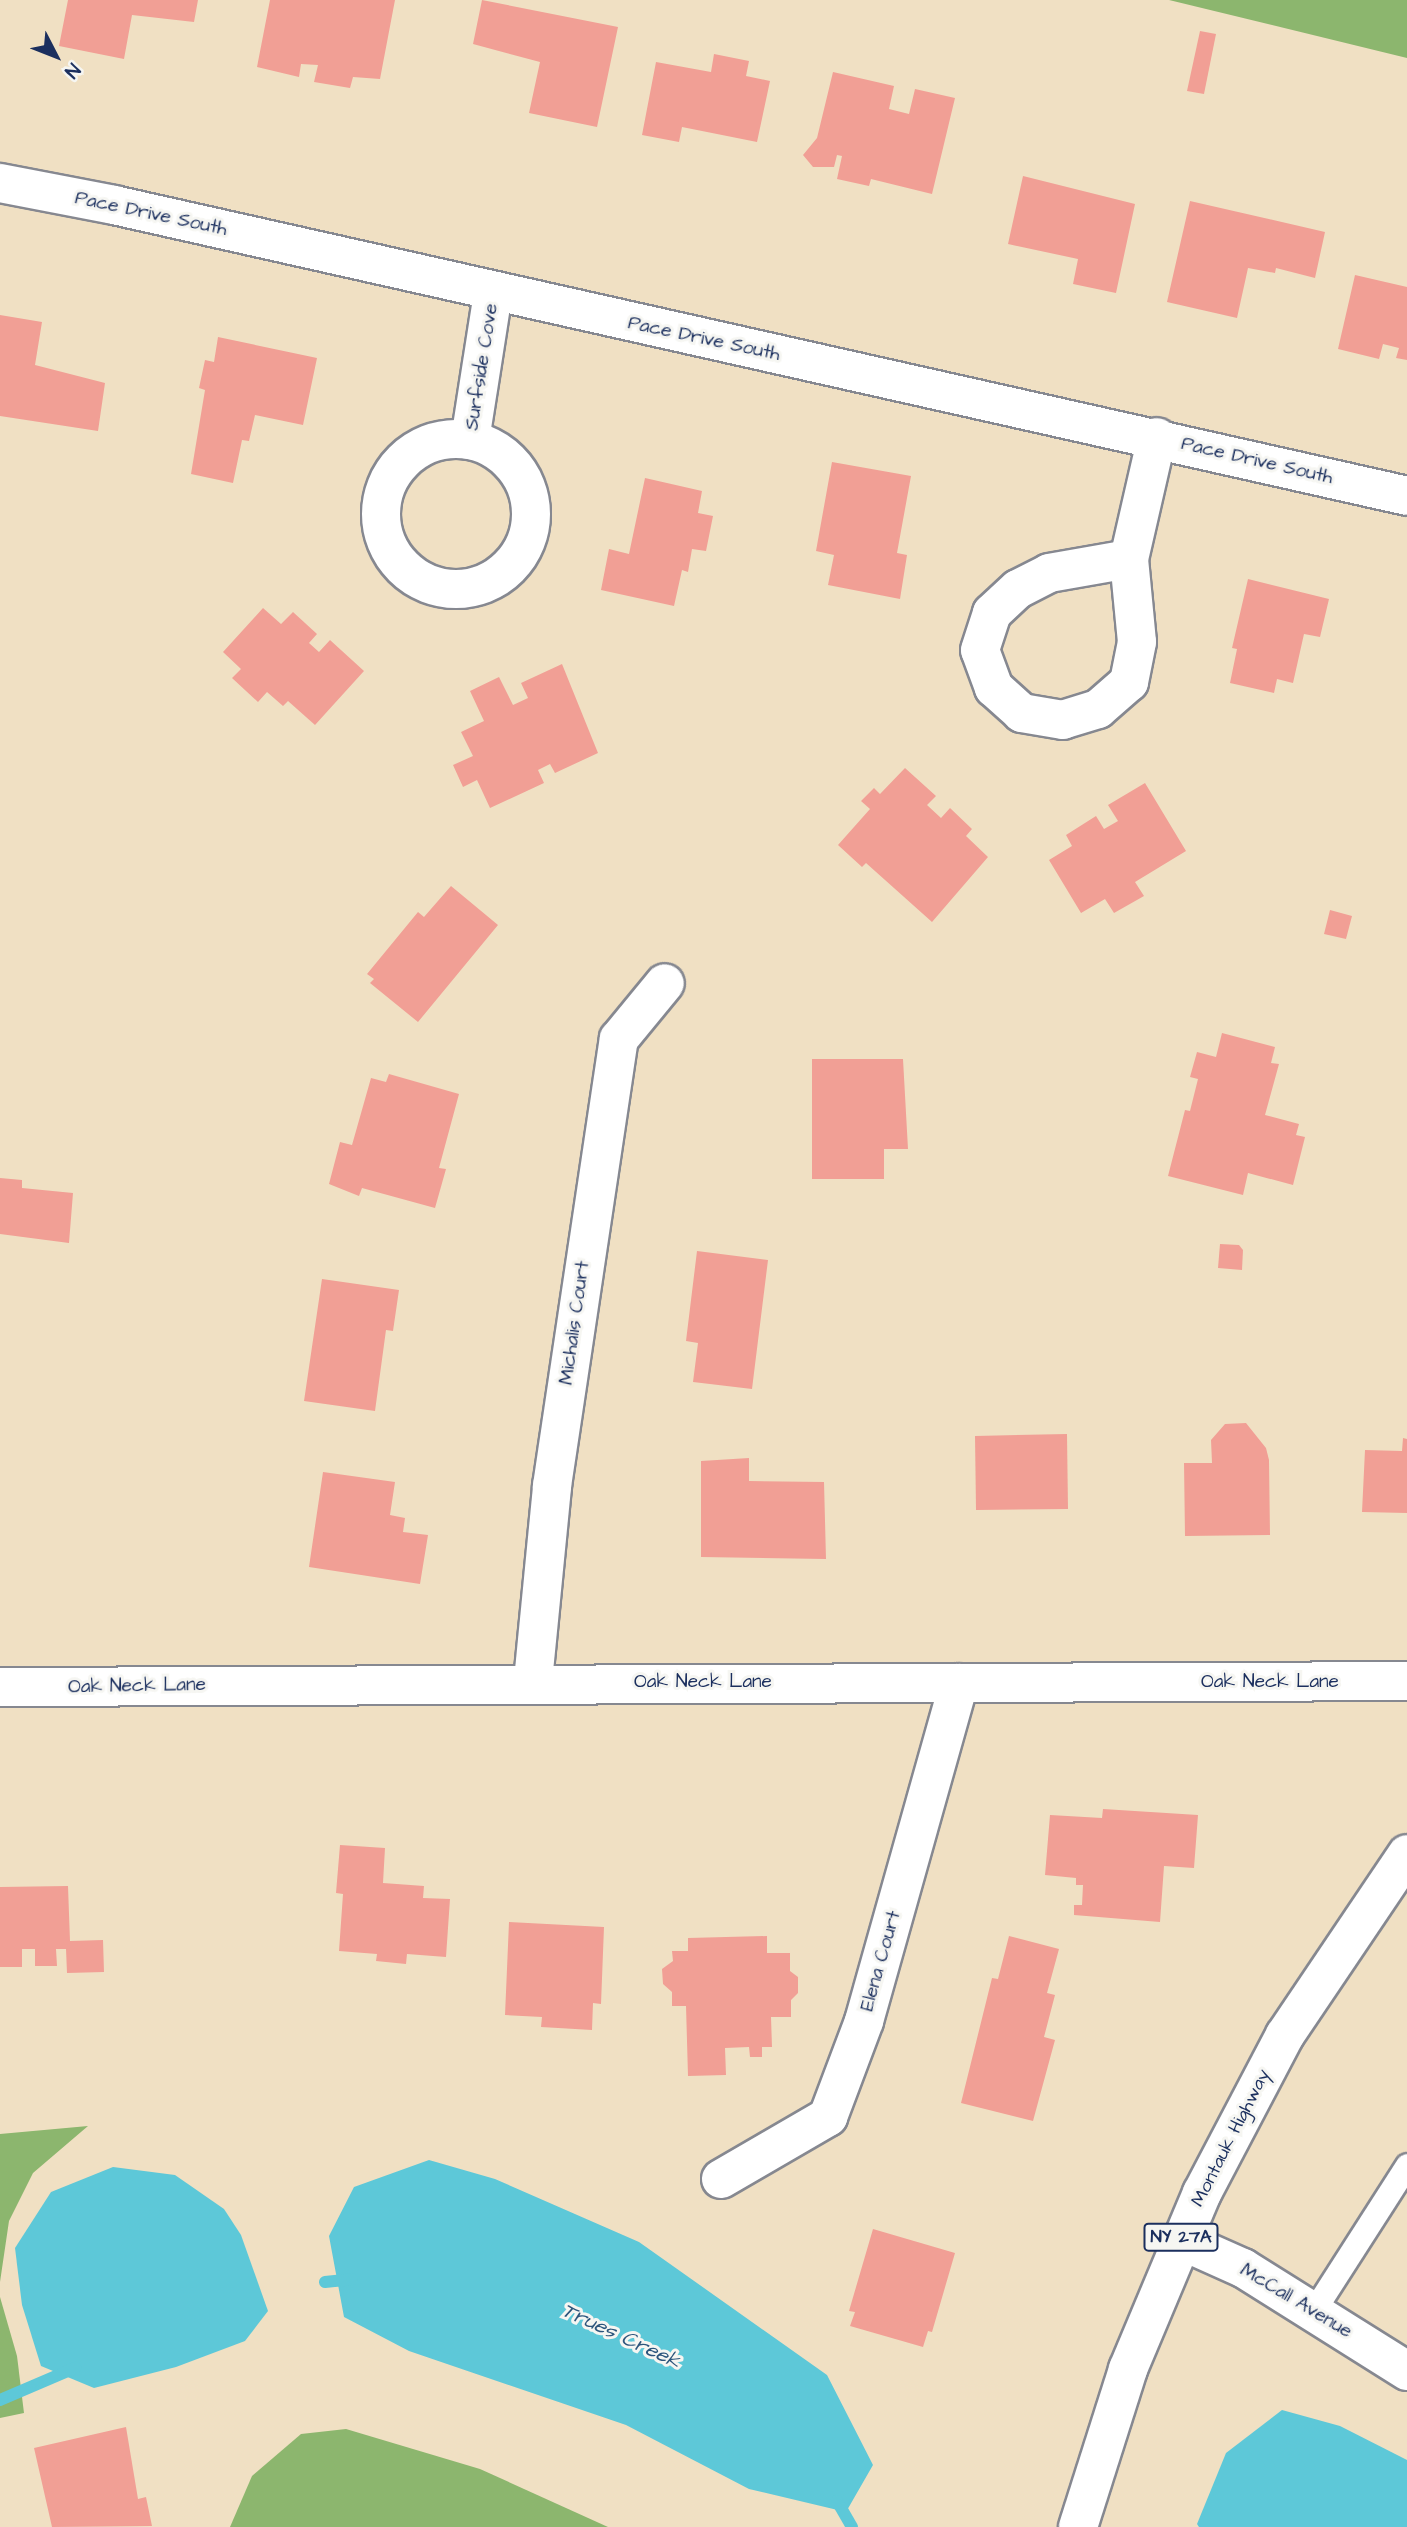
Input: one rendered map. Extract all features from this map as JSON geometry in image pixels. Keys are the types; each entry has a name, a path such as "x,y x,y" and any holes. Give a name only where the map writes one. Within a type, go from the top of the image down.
{"street":[{"name":"Pace Drive South","path":"0,183 114,205 493,293 1157,437 1407,496"},
{"name":"Surfside Cove","path":"470,440 493,293"},
{"path":"1129,559 1049,573 1018,589 992,613 980,650 994,688 1022,713 1063,720 1098,709 1129,682 1137,642 1129,559 1157,437"},
{"name":"Michalis Court","path":"533,1681 554,1473 619,1039 665,982"},
{"name":"Oak Neck Lane","path":"0,1687 533,1681 1407,1681"},
{"name":"Elena Court","path":"721,2179 828,2117 864,2021 960,1683"},
{"name":"Montauk Highway","path":"1078,2527 1128,2369 1180,2240 1285,2035 1407,1854"},
{"name":"McCall Avenue","path":"1180,2240 1243,2268 1314,2310 1407,2371"}],"lane":[{"path":"1314,2310 1407,2165"}],"green space":[{"path":"1169,0 1407,0 1407,58"},
{"path":"88,2126 33,2173 9,2221 0,2282 0,2134"},
{"path":"0,2297 17,2356 24,2413 0,2418"},
{"path":"346,2429 480,2469 608,2527 230,2527 252,2476 301,2434"}],"water":[{"path":"429,2160 495,2179 639,2242 827,2375 873,2465 846,2512 749,2489 626,2425 409,2351 344,2317 329,2236 354,2187"},
{"path":"113,2167 175,2175 224,2209 241,2235 268,2311 245,2341 176,2367 94,2388 41,2366 22,2305 15,2248 51,2192"},
{"path":"1282,2410 1340,2426 1407,2460 1407,2527 1199,2527 1197,2524 1226,2453"}],"building":[{"path":"68,0 198,0 194,22 132,15 124,59 59,46"},
{"path":"270,0 395,0 380,79 353,77 350,88 314,82 318,65 301,64 299,77 257,67"},
{"path":"482,0 618,27 597,127 529,113 540,62 473,44"},
{"path":"1200,31 1216,34 1204,94 1187,91"},
{"path":"714,54 749,61 746,76 770,81 757,142 682,127 679,142 642,135 656,62 711,72"},
{"path":"833,72 894,86 889,109 909,114 915,89 955,98 932,194 871,179 869,186 837,179 842,156 837,155 834,167 813,167 803,155 817,138"},
{"path":"1023,176 1135,204 1116,293 1073,284 1078,259 1008,244"},
{"path":"1190,201 1325,232 1315,278 1276,268 1275,273 1248,268 1237,318 1167,302"},
{"path":"1355,275 1407,287 1407,360 1396,358 1399,348 1383,344 1379,359 1338,349"},
{"path":"0,315 42,322 35,365 105,383 98,431 0,416"},
{"path":"218,337 317,358 303,425 255,415 249,441 242,440 233,483 191,474 205,390 199,388 205,360 214,362"},
{"path":"832,462 911,476 897,553 907,555 900,599 828,585 834,555 816,551"},
{"path":"645,478 702,491 698,513 713,516 706,551 692,549 688,572 682,570 674,606 601,590 609,549 629,554"},
{"path":"1248,579 1329,599 1320,637 1304,634 1293,683 1277,679 1274,693 1230,683 1237,649 1232,648"},
{"path":"263,608 281,624 293,612 317,634 309,643 319,652 330,640 364,671 315,725 288,701 283,706 267,692 258,702 232,678 241,669 223,652"},
{"path":"562,664 598,753 555,773 550,764 538,770 544,783 490,808 477,780 463,787 453,765 473,756 461,732 484,721 470,691 499,677 513,705 528,698 521,683"},
{"path":"905,768 936,796 927,805 941,818 950,808 972,829 966,836 988,857 932,922 866,863 862,867 838,845 870,809 861,801 874,788 880,794"},
{"path":"1145,783 1186,851 1135,882 1144,896 1114,913 1105,899 1081,913 1049,860 1072,846 1066,835 1096,816 1104,829 1118,821 1108,805"},
{"path":"451,886 498,925 418,1022 370,983 374,979 367,974 418,912 424,917"},
{"path":"1330,910 1352,916 1346,939 1324,934"},
{"path":"1222,1033 1275,1047 1271,1063 1279,1064 1265,1115 1299,1124 1296,1135 1305,1137 1293,1185 1248,1173 1243,1195 1168,1176 1185,1110 1190,1111 1198,1079 1190,1077 1197,1052 1216,1057"},
{"path":"812,1059 903,1059 908,1149 884,1149 884,1179 812,1179"},
{"path":"389,1074 459,1094 439,1168 446,1169 435,1208 362,1188 359,1196 329,1184 340,1142 352,1145 371,1078 386,1082"},
{"path":"0,1178 22,1180 22,1188 73,1193 69,1243 0,1234"},
{"path":"1220,1244 1239,1245 1243,1250 1242,1270 1218,1268"},
{"path":"697,1251 768,1260 752,1389 693,1382 698,1343 686,1341"},
{"path":"322,1279 399,1290 393,1331 386,1330 375,1411 304,1401"},
{"path":"1246,1423 1266,1448 1269,1460 1270,1535 1185,1536 1184,1463 1212,1463 1211,1440 1225,1424"},
{"path":"1067,1434 1068,1509 976,1510 975,1436"},
{"path":"1403,1438 1407,1439 1407,1513 1362,1512 1365,1450 1402,1451"},
{"path":"749,1458 749,1481 824,1482 826,1559 701,1557 701,1461"},
{"path":"323,1472 395,1482 390,1515 405,1518 403,1532 428,1535 420,1584 309,1567"},
{"path":"1103,1809 1198,1815 1194,1868 1164,1866 1160,1922 1074,1915 1074,1905 1082,1905 1083,1885 1076,1885 1076,1878 1045,1875 1050,1815 1102,1818"},
{"path":"340,1845 385,1848 383,1883 424,1886 423,1898 450,1899 446,1957 407,1954 406,1964 376,1961 377,1954 339,1951 343,1894 336,1893"},
{"path":"68,1886 70,1941 103,1940 104,1972 67,1973 66,1949 56,1949 57,1966 35,1966 35,1949 22,1949 22,1967 0,1967 0,1887"},
{"path":"509,1922 604,1927 601,2004 593,2003 592,2030 541,2027 542,2017 505,2015"},
{"path":"767,1936 767,1953 790,1953 790,1971 798,1977 798,1993 791,2000 791,2017 771,2017 772,2047 762,2047 762,2057 750,2057 749,2047 725,2048 726,2075 688,2076 686,2006 672,2006 672,1992 663,1984 662,1969 673,1961 672,1951 688,1951 688,1938"},
{"path":"1009,1936 1059,1949 1047,1993 1055,1995 1044,2037 1055,2040 1033,2121 961,2103 992,1978 998,1979"},
{"path":"873,2229 955,2253 932,2332 928,2331 923,2347 850,2326 855,2312 849,2311"},
{"path":"126,2427 138,2499 146,2497 152,2526 52,2527 34,2448"}],"waterway":[{"name":"Trues Creek","path":"325,2282 352,2279"},
{"name":"Trues Creek","path":"0,2400 75,2368"},
{"name":"Trues Creek","path":"837,2501 852,2527"}]}
